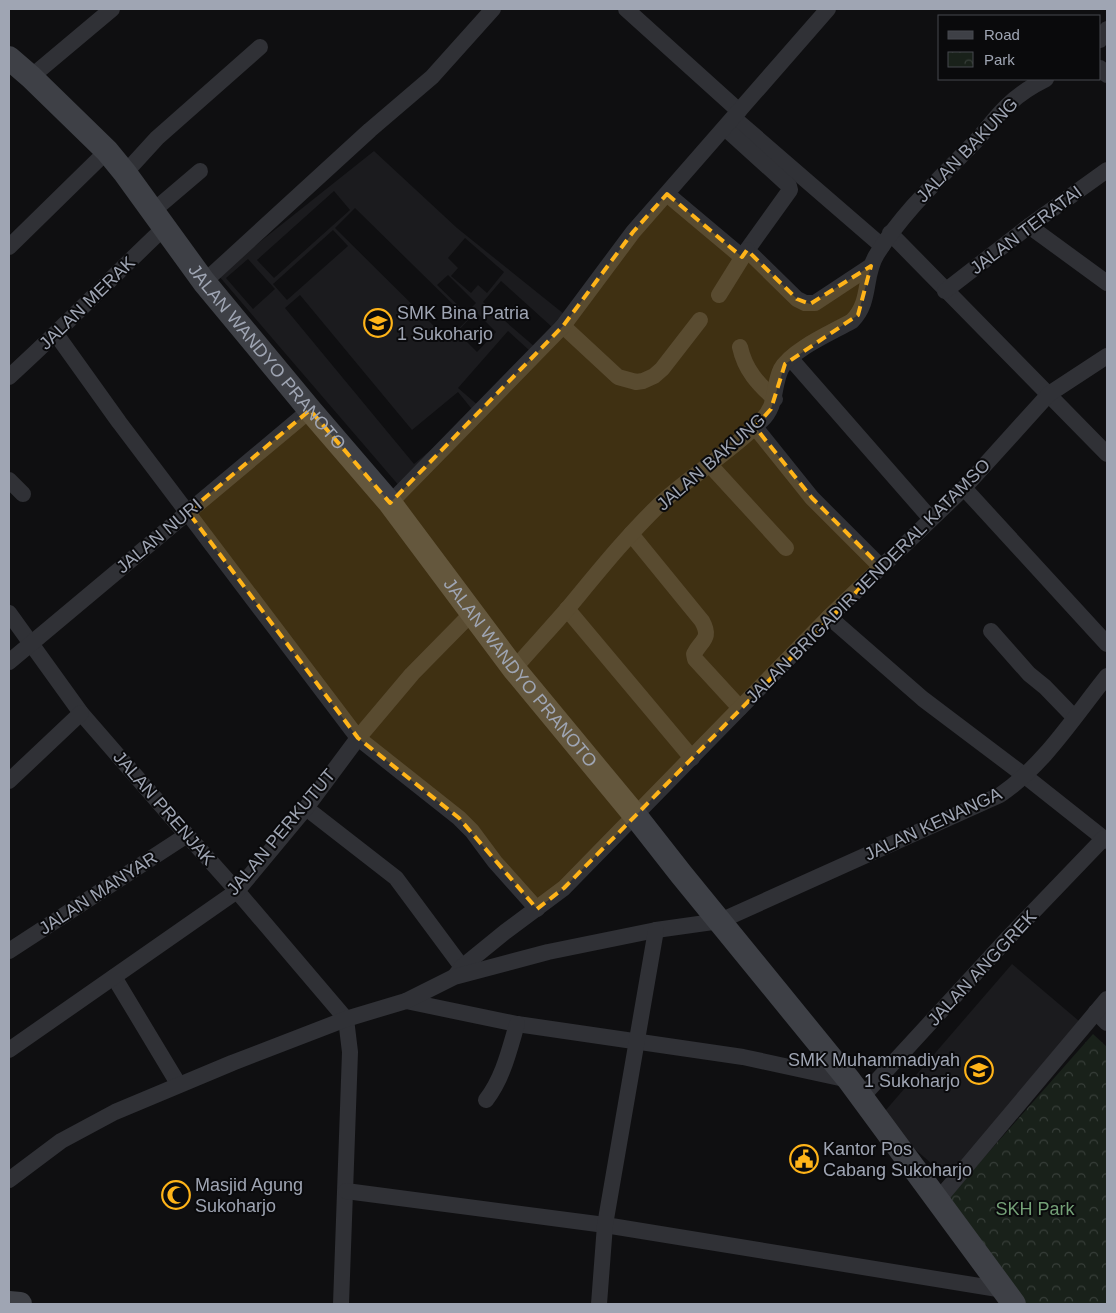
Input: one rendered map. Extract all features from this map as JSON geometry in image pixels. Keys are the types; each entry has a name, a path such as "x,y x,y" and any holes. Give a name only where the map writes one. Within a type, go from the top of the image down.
{"street":[{"path":"31,77 112,9"},
{"path":"204,282 370,130 432,77 493,9"},
{"path":"626,9 732,119 787,182 790,190 744,253 719,295"},
{"path":"390,503 563,326 633,232 828,9"},
{"path":"125,173 157,138 260,47"},
{"name":"JALAN WANDYO PRANOTO","path":"9,58 107,151 125,173 204,282 390,503 514,669 634,814 855,1089 1009,1297"},
{"name":"JALAN BAKUNG","path":"514,669 568,609 631,534 660,504 755,427 771,408 775,399 780,372 784,364 803,348 852,321 858,314 865,298 871,266 903,216 1009,104 1044,80"},
{"path":"732,119 886,240 945,291 1107,454"},
{"path":"9,248 107,151"},
{"name":"JALAN TERATAI","path":"945,291 1029,226 1107,170"},
{"name":"JALAN MERAK","path":"9,377 56,334 107,282 200,171"},
{"path":"667,194 744,253 797,299 805,303 815,303 871,266"},
{"path":"1029,226 1107,283"},
{"path":"563,326 618,376 636,382 648,378 662,369 700,320"},
{"path":"56,334 119,422 358,738 472,830 496,862 537,909"},
{"path":"740,347 751,374 775,399"},
{"name":"JALAN BRIGADIR JENDERAL KATAMSO","path":"458,972 505,932 564,888 634,814 692,758 829,618 964,488 1049,394 1107,356"},
{"path":"791,359 931,519"},
{"name":"JALAN NURI","path":"9,662 310,410"},
{"path":"755,427 812,498 881,567"},
{"path":"710,465 786,548"},
{"path":"9,480 23,494"},
{"path":"964,488 1107,644"},
{"path":"631,534 702,621 707,629 707,635 696,650 694,654 695,659 740,708"},
{"path":"568,609 692,758"},
{"name":"JALAN PRENJAK","path":"9,613 81,713 237,890 346,1019"},
{"name":"JALAN PERKUTUT","path":"9,1050 237,890 306,808 358,738 412,674 472,613"},
{"path":"829,618 923,699 1025,776 1105,840"},
{"path":"990,631 1029,674 1046,686 1074,718"},
{"name":"JALAN KENANGA","path":"458,972 656,930 720,921 1000,795 1025,776 1042,758 1107,676"},
{"path":"9,781 81,713"},
{"path":"9,1180 61,1142 115,1112 346,1019 406,1001 458,972 396,878 306,808"},
{"name":"JALAN MANYAR","path":"9,951 187,835"},
{"name":"JALAN ANGGREK","path":"855,1089 1105,840"},
{"path":"600,1304 605,1225 656,930"},
{"path":"114,977 179,1085"},
{"path":"938,1200 1102,1018 1107,999"},
{"path":"406,1001 517,1024 743,1056 855,1089"},
{"path":"341,1304 350,1052 346,1019"},
{"path":"486,1100 500,1076 517,1024"},
{"path":"346,1191 605,1225 1009,1297"},
{"path":"9,1303 20,1304"}],"highlighted area":[{"path":"667,194 742,257 747,250 797,299 810,304 871,266 858,315 785,364 771,409 755,427 812,498 881,567 564,888 537,909 459,818 358,738 188,512 310,410 390,503 563,326 633,232"}],"shaded area":[{"name":"SMK Bina Patria 1 Sukoharjo","path":"374,151 457,228 564,314 407,495 218,275","holes":["334,191 350,210 274,278 257,260","355,208 468,319 448,340 335,228","333,230 348,246 287,300 273,284","465,238 504,272 487,293 478,285 471,293 451,276 458,268 448,258","248,259 275,289 253,309 226,278","448,275 476,303 466,313 437,285","501,281 552,327 535,347 483,302","300,295 412,430 458,392 475,413 414,464 285,308","476,312 496,332 477,352 457,332","508,331 530,351 480,407 458,388"]},
{"name":"SMK Muhammadiyah 1 Sukoharjo","path":"1012,964 1079,1021 947,1177 879,1118"}],"green space":[{"name":"SKH Park","path":"1093,1034 1107,1047 1107,1304 1017,1304 942,1205"}],"place":[{"name":"SMK Bina Patria 1 Sukoharjo","path":"378,323"},
{"name":"SMK Muhammadiyah 1 Sukoharjo","path":"979,1070"},
{"name":"Kantor Pos Cabang Sukoharjo","path":"804,1159"},
{"name":"Masjid Agung Sukoharjo","path":"176,1195"}]}
